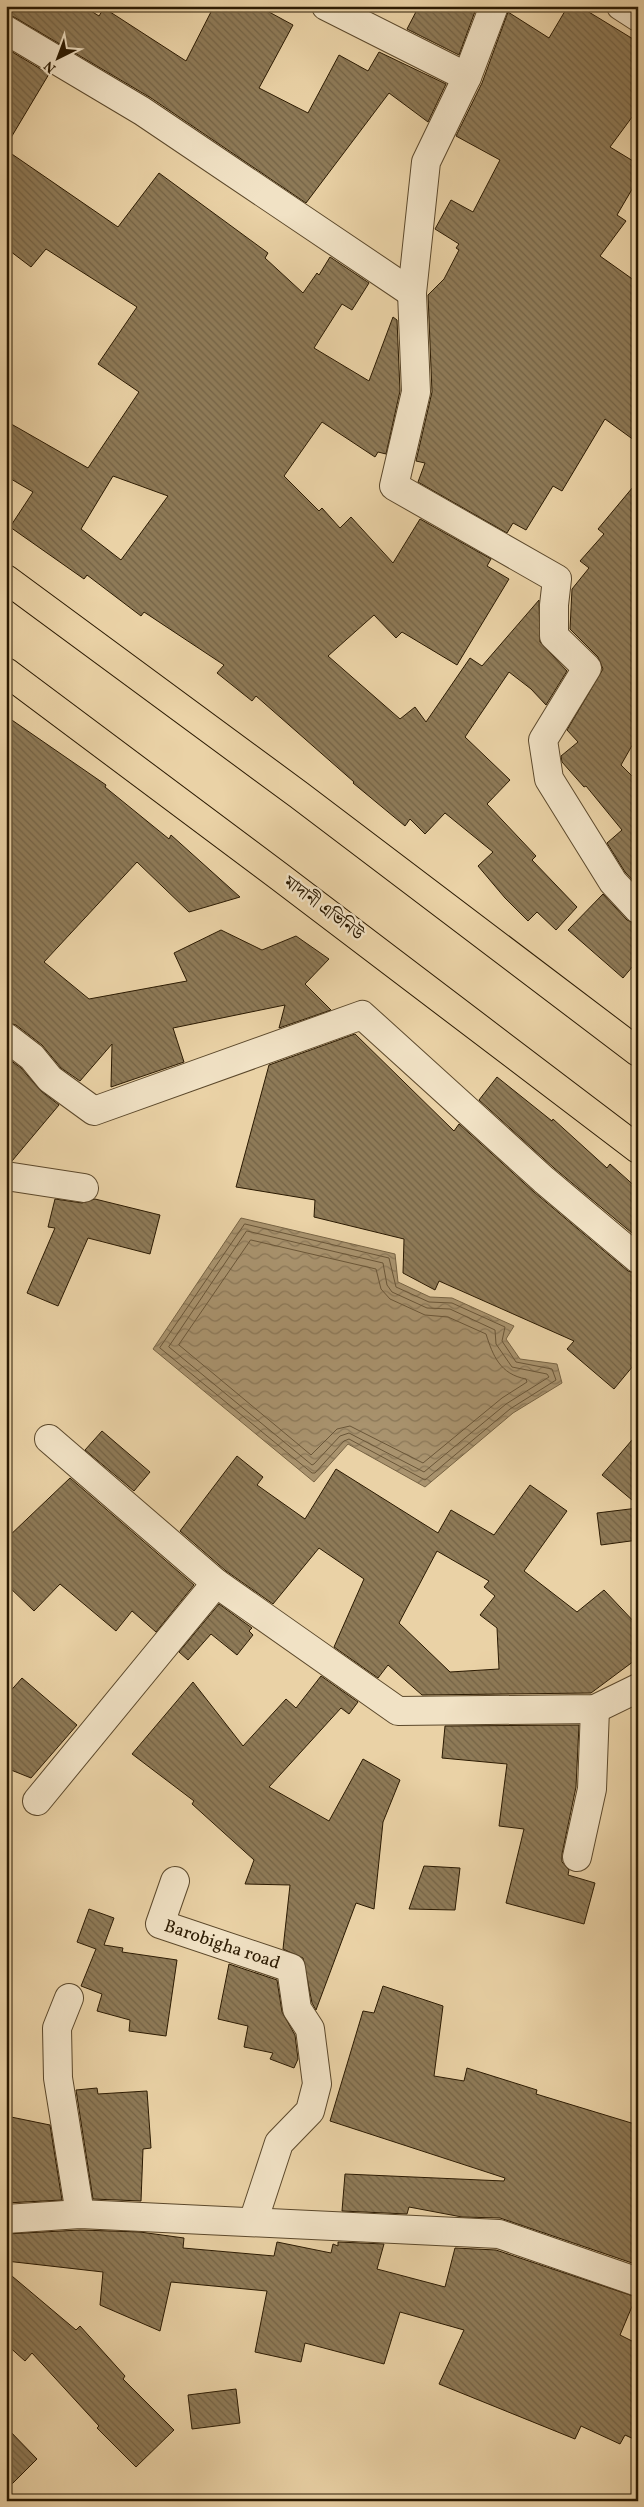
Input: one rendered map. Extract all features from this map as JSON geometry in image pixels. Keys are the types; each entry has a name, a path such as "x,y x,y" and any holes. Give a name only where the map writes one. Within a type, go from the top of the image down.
{"main road":[{"path":"6,579 299,795 638,1052"},
{"name":"মাদানী এভিনিউ","path":"6,672 638,1149"}],"street":[{"path":"326,6 467,77"},
{"path":"494,6 467,77 426,162 412,293 416,392 394,486 557,579 554,605 554,636 588,668 543,740 548,779 613,882 638,909"},
{"path":"621,6 638,16"},
{"path":"6,30 142,111 412,293"},
{"path":"6,1037 32,1057 50,1079 94,1111 362,1015 544,1180 638,1259"},
{"path":"6,1176 84,1188"},
{"path":"49,1439 216,1583 398,1711 595,1709 638,1688"},
{"path":"37,1801 216,1583"},
{"path":"577,1857 592,1790 595,1709"},
{"name":"Barobigha road","path":"175,1881 160,1924 291,1968 297,2009 310,2029 317,2084 310,2111 279,2143 253,2222"},
{"path":"69,1998 57,2028 58,2078 80,2214"},
{"path":"6,2218 80,2214 499,2234 638,2282"}],"water":[{"path":"241,1218 395,1254 398,1282 430,1297 452,1298 514,1326 506,1339 520,1359 557,1364 562,1383 513,1413 425,1487 348,1444 314,1482 153,1349"}],"building":[{"path":"6,6 83,6 99,16 104,8 186,61 214,6 258,6 293,25 259,88 308,113 339,55 368,71 379,52 446,84 428,122 389,93 306,203 151,98 6,14"},
{"path":"419,6 477,6 459,55 407,29"},
{"path":"568,6 579,6 638,42 638,109 610,147 638,164 638,179 617,215 626,221 600,256 638,283 638,443 605,419 562,491 553,486 526,530 513,523 507,533 418,482 425,463 416,461 432,392 428,295 444,279 459,250 456,248 459,244 435,229 451,200 473,212 500,160 456,136 482,83 508,12 549,38"},
{"path":"9,50 49,74 6,146 6,54"},
{"path":"6,150 118,227 159,173 268,253 265,258 303,293 317,273 319,275 330,257 369,283 352,310 342,304 314,348 369,381 393,317 397,320 400,391 386,454 378,452 375,457 322,422 284,476 319,511 322,508 340,528 351,517 393,563 420,519 491,559 487,566 509,579 457,665 402,632 396,638 374,615 328,656 400,719 415,707 426,722 470,658 482,666 539,600 540,642 567,671 546,705 531,689 509,672 465,737 510,780 487,804 536,856 532,860 577,907 556,930 537,912 528,921 505,898 478,866 493,852 445,813 425,834 410,819 405,826 353,783 256,696 252,701 217,673 224,665 144,612 141,616 87,575 84,579 10,527 33,492 6,476 6,421 88,468 139,392 98,364 137,307 46,249 31,267 6,248","holes":["113,476 168,496 121,560 81,529"]},
{"path":"638,481 638,735 621,765 638,782 638,886 625,872 607,843 622,830 586,786 584,787 562,762 561,756 578,742 567,730 603,669 598,657 570,629 572,589 589,568 580,561 604,534 598,529"},
{"path":"6,716 106,785 105,787 169,839 171,835 240,897 189,912 137,862 44,962 89,999 187,981 174,953 221,930 262,950 296,936 329,959 305,984 331,1010 279,1028 285,1005 173,1028 184,1062 111,1087 112,1044 80,1081 61,1068 42,1045 16,1025 6,1022"},
{"path":"603,894 627,920 638,924 638,960 623,978 568,930"},
{"path":"355,1034 454,1131 459,1124 534,1192 628,1271 638,1274 638,1360 614,1389 567,1349 574,1341 439,1281 435,1290 403,1273 404,1239 314,1217 315,1200 236,1187 269,1065"},
{"path":"6,1057 21,1068 41,1091 59,1105 12,1161 6,1161"},
{"path":"497,1077 552,1121 553,1119 607,1168 610,1164 638,1189 638,1238 554,1168 479,1100"},
{"path":"55,1199 82,1203 95,1199 160,1215 150,1254 88,1238 58,1306 27,1293 55,1228 48,1227"},
{"path":"102,1431 150,1472 134,1491 85,1450"},
{"path":"638,1433 638,1505 602,1475"},
{"path":"237,1456 263,1477 257,1485 305,1519 336,1469 438,1533 451,1510 494,1535 530,1485 567,1511 524,1571 577,1612 604,1590 638,1626 638,1658 591,1693 422,1695 388,1665 378,1678 334,1647 364,1579 319,1548 273,1604 226,1571 180,1531","holes":["437,1551 489,1581 484,1587 495,1596 480,1615 497,1628 499,1669 450,1672 399,1623"]},
{"path":"70,1478 194,1585 156,1632 132,1611 116,1631 60,1584 34,1611 6,1584 6,1539"},
{"path":"638,1508 638,1540 601,1545 597,1513"},
{"path":"219,1604 252,1628 249,1631 253,1635 237,1655 211,1634 188,1660 179,1652"},
{"path":"321,1676 358,1702 349,1714 341,1708 269,1787 329,1821 363,1759 400,1780 383,1822 374,1909 356,1903 316,2010 312,2003 303,1958 283,1949 290,1885 245,1884 254,1860 192,1804 194,1801 132,1754 193,1682 243,1746 286,1699 296,1708"},
{"path":"22,1678 77,1725 31,1778 6,1768 6,1696"},
{"path":"579,1725 576,1787 562,1862 569,1870 568,1875 595,1883 584,1924 506,1903 524,1829 499,1826 507,1764 442,1758 445,1726"},
{"path":"424,1866 460,1868 455,1910 409,1909"},
{"path":"89,1909 114,1918 104,1945 123,1948 122,1952 177,1960 166,2036 129,2031 130,2020 97,2011 102,1994 81,1986 96,1949 77,1942"},
{"path":"229,1964 277,1980 282,2012 295,2035 298,2059 294,2068 270,2059 273,2053 244,2047 248,2026 218,2019"},
{"path":"383,1986 443,2006 434,2076 464,2081 467,2068 537,2090 536,2094 638,2125 638,2265 500,2218 462,2217 409,2207 407,2214 342,2211 345,2174 504,2181 505,2178 330,2121 363,2011 374,2013"},
{"path":"97,2088 98,2094 147,2091 151,2148 143,2149 141,2201 93,2199 76,2090"},
{"path":"11,2117 50,2125 62,2200 6,2203 6,2173 12,2174"},
{"path":"80,2230 140,2232 184,2238 183,2248 274,2256 277,2242 331,2253 333,2244 338,2246 338,2242 384,2244 377,2269 445,2287 455,2248 496,2250 636,2297 620,2335 638,2344 638,2441 625,2435 620,2444 581,2426 575,2439 439,2384 464,2330 400,2312 384,2364 305,2343 301,2362 255,2352 267,2291 171,2282 160,2331 100,2305 103,2272 6,2261 6,2234"},
{"path":"6,2271 76,2330 80,2326 125,2376 123,2379 174,2430 136,2467 97,2428 99,2426 32,2353 25,2361 6,2344"},
{"path":"236,2389 240,2423 192,2429 188,2395"},
{"path":"6,2427 37,2459 6,2490"}]}
